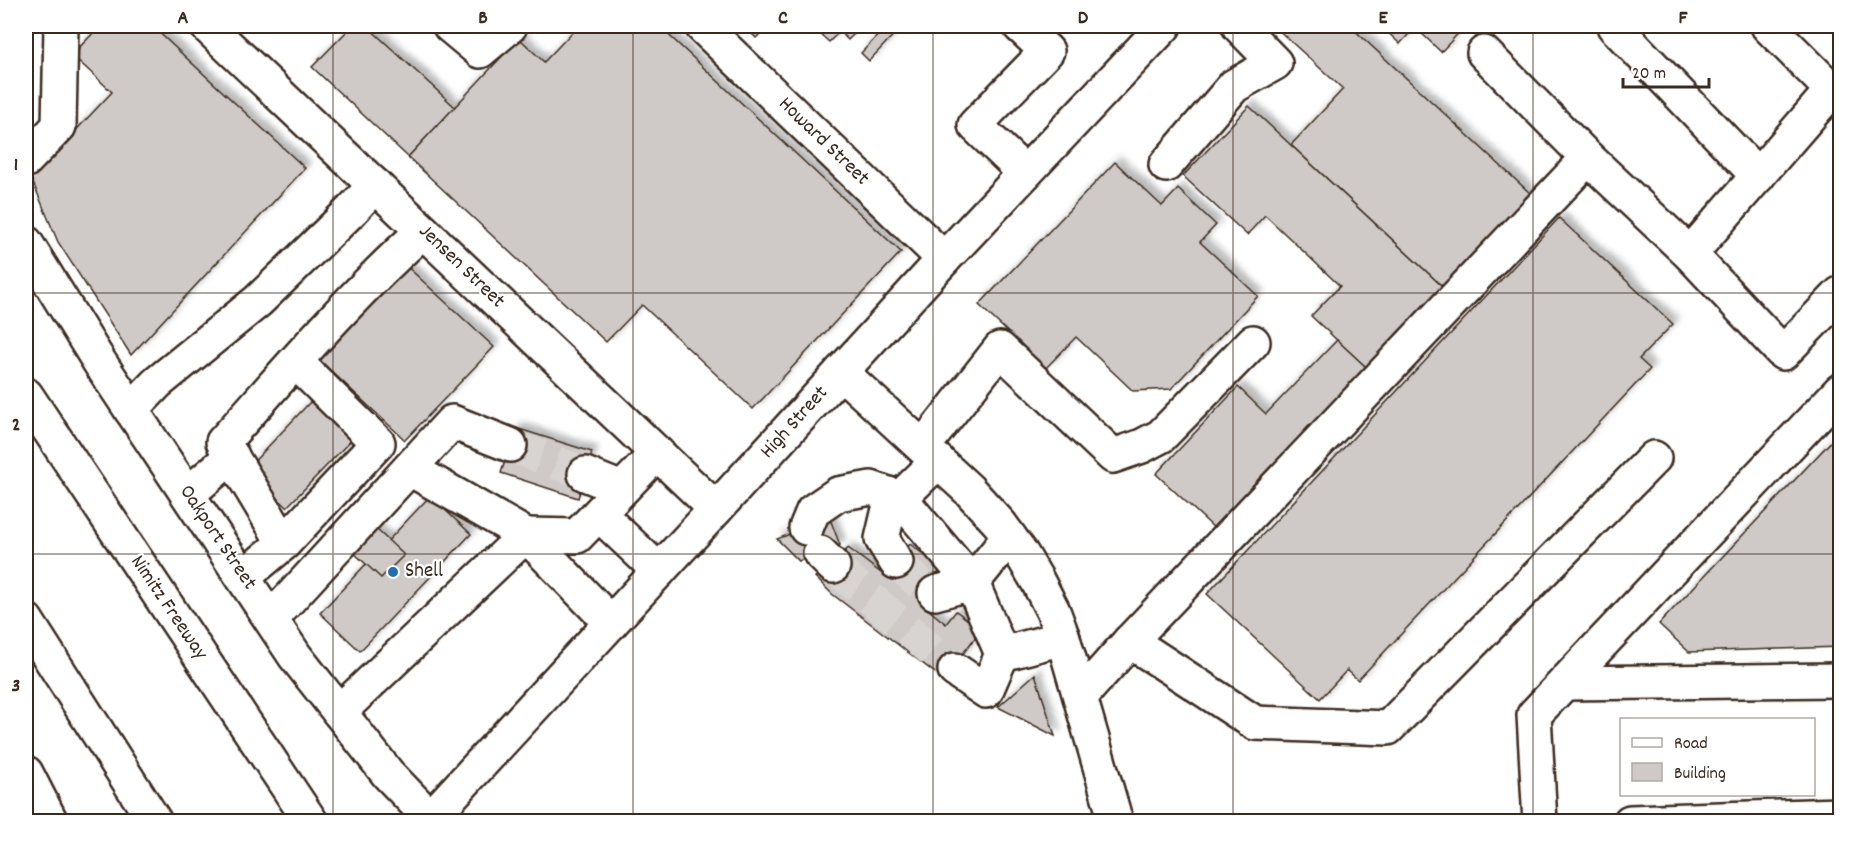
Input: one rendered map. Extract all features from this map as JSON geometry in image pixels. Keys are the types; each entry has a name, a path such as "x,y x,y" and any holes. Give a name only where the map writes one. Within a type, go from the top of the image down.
{"main road":[{"path":"26,160 59,126 61,26"},
{"name":"Jensen Street","path":"207,26 716,509"},
{"path":"450,26 480,51 510,26"},
{"name":"Howard Street","path":"702,26 944,259"},
{"path":"1020,26 1047,51 975,125 1025,173"},
{"path":"1166,165 1234,86 1275,63 1239,26"},
{"path":"1614,26 1758,176"},
{"path":"1690,254 1832,90 1768,26"},
{"name":"High Street","path":"434,821 611,623 1025,173 1150,30"},
{"path":"1484,53 1588,158 1690,254 1783,353 1840,294"},
{"path":"1081,696 1130,641 1588,158"},
{"path":"131,410 158,383 258,301 375,185"},
{"path":"284,543 223,442 344,309 398,253 423,231"},
{"name":"Oakport Street","path":"26,243 100,363 295,656 388,774 434,821"},
{"path":"897,562 882,539 889,509 900,498 931,454 1000,349 1113,456 1142,446 1161,436 1253,342"},
{"path":"243,577 284,543 378,443 296,362"},
{"path":"841,372 969,490 1000,524 1037,580 1053,611 1063,638 1116,822"},
{"path":"1540,822 1534,715 1840,391"},
{"name":"Nimitz Freeway","path":"26,395 311,822"},
{"path":"271,620 452,422 510,445"},
{"path":"339,712 526,535 577,536 657,453"},
{"path":"188,494 232,456"},
{"path":"1130,641 1255,723 1388,728 1654,458"},
{"path":"410,468 526,535 611,623"},
{"path":"585,474 622,489"},
{"path":"820,549 813,510 838,494 871,488 900,498 972,583 1002,654 986,691 955,670"},
{"path":"598,514 659,571"},
{"path":"935,593 972,583 1009,537"},
{"path":"26,620 155,822"},
{"path":"1002,654 1063,638"},
{"path":"1565,683 1840,680"},
{"path":"26,773 51,822"},
{"path":"1630,822 1840,815"}],"building":[{"path":"100,26 152,26 305,168 131,355 58,242 31,178 112,92 72,55"},
{"path":"352,26 367,26 455,107 408,157 312,67"},
{"path":"578,26 659,26 901,252 753,409 642,305 606,342 408,157 519,38 544,62"},
{"path":"744,26 768,26 756,38"},
{"path":"811,26 845,26 829,42"},
{"path":"850,26 862,26 848,40 842,34"},
{"path":"887,26 902,26 869,61 861,53"},
{"path":"902,26 918,26 910,33"},
{"path":"1276,26 1350,26 1531,194 1443,287 1291,145 1343,89"},
{"path":"1381,26 1465,26 1441,52 1415,27 1400,44"},
{"path":"1249,106 1443,287 1367,368 1311,316 1340,286 1265,215 1247,235 1183,176"},
{"path":"1115,162 1162,206 1178,189 1216,225 1200,242 1258,296 1171,389 1133,391 1076,337 1046,368 979,305"},
{"path":"1559,218 1673,324 1639,359 1650,369 1358,680 1347,670 1320,699 1207,594"},
{"path":"400,260 494,347 405,440 312,353"},
{"path":"1337,340 1366,367 1214,528 1156,474 1238,387 1266,414"},
{"path":"312,400 353,438 287,507 247,469"},
{"path":"516,428 592,452 578,498 501,473"},
{"path":"1840,432 1840,647 1689,652 1659,624"},
{"path":"430,496 471,534 360,651 320,613"},
{"path":"830,519 840,545 799,561 777,539"},
{"path":"375,528 404,555 381,578 353,552"},
{"path":"910,544 949,574 924,606 946,624 956,611 981,630 958,660 947,682 832,594 815,577 835,564 848,548 885,576"},
{"path":"1035,674 1055,736 998,707"}],"tunnel":[{"path":"510,445 585,474"},
{"path":"896,562 922,585 935,593"},
{"path":"833,566 955,670"}],"place":[{"name":"Shell","path":"393,572"}]}
